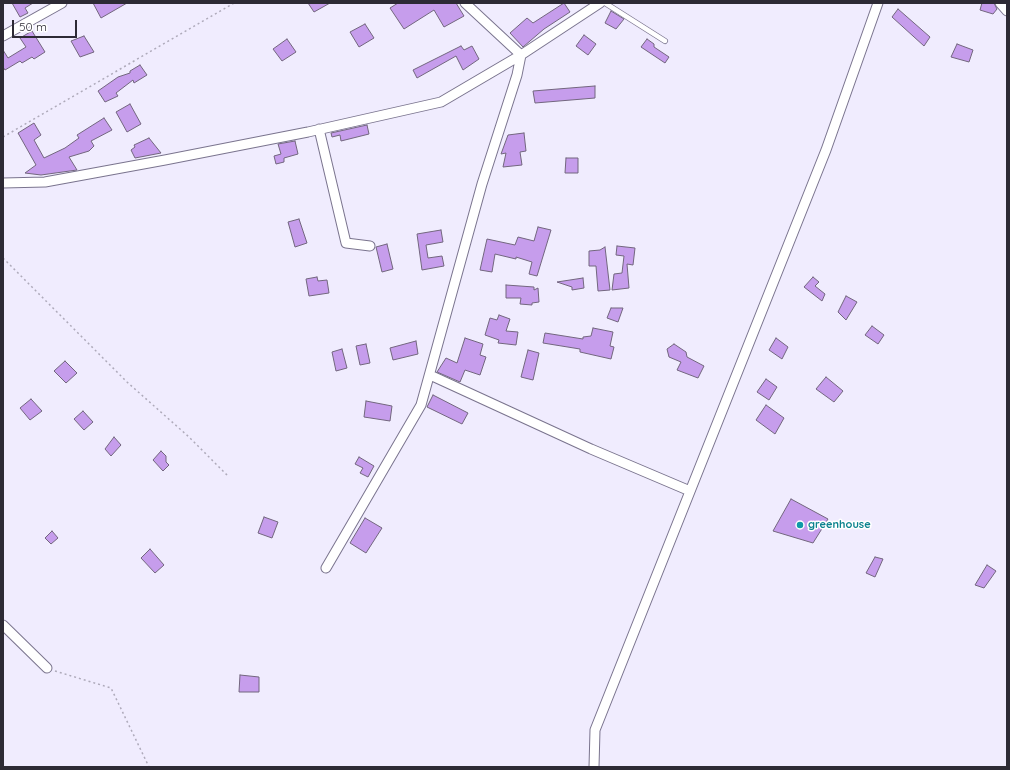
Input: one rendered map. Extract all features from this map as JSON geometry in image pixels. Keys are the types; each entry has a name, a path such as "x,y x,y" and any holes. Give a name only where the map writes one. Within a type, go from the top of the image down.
{"street":[{"path":"3,36 62,3"},
{"path":"465,3 521,55"},
{"path":"3,183 45,182 320,129 441,102 521,55 600,3"},
{"path":"594,767 595,730 826,150 878,3"},
{"path":"1000,3 1007,11"},
{"path":"326,568 421,405 480,192 517,75 521,55"},
{"path":"320,129 346,243 370,246"},
{"path":"430,375 591,449 690,491"},
{"path":"3,624 47,668"}],"lane":[{"path":"604,3 665,41"}],"path":[{"path":"3,137 234,3"},
{"path":"3,258 127,382 189,437 229,477"},
{"path":"47,668 111,688 149,767"}],"building":[{"path":"12,3 33,3 25,8 28,13 20,17"},
{"path":"93,3 127,3 101,18"},
{"path":"308,3 330,3 314,12"},
{"path":"398,3 456,3 464,16 444,27 434,10 404,29 390,8"},
{"path":"564,3 570,12 544,29 523,47 510,33 527,18 533,23"},
{"path":"982,3 994,3 997,9 993,14 980,10"},
{"path":"898,9 930,37 924,46 892,17"},
{"path":"611,11 624,19 616,29 605,23"},
{"path":"365,24 374,38 359,47 350,32"},
{"path":"32,31 45,52 34,59 32,57 22,63 20,61 5,70 3,67 3,50 8,58 26,47 20,38"},
{"path":"584,35 596,44 588,55 576,46"},
{"path":"84,36 94,52 80,57 71,41"},
{"path":"287,39 296,52 282,61 273,49"},
{"path":"647,39 654,44 654,47 669,57 665,63 641,47"},
{"path":"957,44 973,50 969,62 951,57"},
{"path":"461,46 464,50 472,46 479,59 463,70 456,56 417,78 413,70"},
{"path":"140,65 147,75 134,83 133,80 116,93 118,96 105,102 98,91 118,77 130,73 130,71"},
{"path":"595,86 595,98 535,103 533,91"},
{"path":"130,104 141,124 127,132 116,112"},
{"path":"104,118 112,130 91,141 94,146 89,151 69,157 77,170 41,175 25,173 36,165 18,133 34,123 41,135 34,140 44,158 65,148 79,138 77,135"},
{"path":"367,125 369,134 341,141 340,135 332,137 331,133"},
{"path":"524,133 526,151 520,152 522,165 503,167 506,153 501,154 508,135"},
{"path":"149,138 161,153 135,158 131,150 135,147 134,145"},
{"path":"295,141 298,154 284,158 284,162 276,164 274,156 281,154 278,144"},
{"path":"566,158 578,158 578,173 565,173"},
{"path":"299,219 307,243 295,247 288,222"},
{"path":"538,227 551,230 537,276 529,274 532,262 516,257 516,259 495,254 492,272 480,270 487,239 515,245 518,237 534,241"},
{"path":"441,230 443,242 426,245 428,258 442,256 444,266 422,270 417,234"},
{"path":"387,244 393,269 382,272 376,247"},
{"path":"617,246 635,248 633,265 627,264 629,288 612,290 614,274 622,273 624,256 616,255"},
{"path":"605,247 610,290 598,291 596,266 589,266 589,251 600,250"},
{"path":"317,277 318,281 327,280 329,293 309,296 306,279"},
{"path":"813,277 819,282 815,286 825,294 822,301 804,287"},
{"path":"583,278 584,288 572,290 572,287 557,282"},
{"path":"506,285 534,287 534,290 538,288 539,302 532,303 532,305 520,304 521,298 506,298"},
{"path":"846,296 857,302 846,320 838,312"},
{"path":"611,308 623,308 618,322 607,318"},
{"path":"499,315 510,319 506,331 518,332 516,345 498,343 499,340 485,335 490,318 497,320"},
{"path":"872,326 884,335 878,344 865,335"},
{"path":"593,328 613,332 610,346 614,347 611,359 580,352 580,349 543,343 545,333 583,339 583,337 591,336"},
{"path":"465,338 483,344 480,355 486,357 480,375 465,370 460,382 437,372 446,358 457,363"},
{"path":"776,338 788,347 782,359 769,350"},
{"path":"416,341 418,354 393,360 390,348"},
{"path":"366,344 370,363 360,365 356,346"},
{"path":"674,344 686,352 687,357 704,366 698,378 677,370 681,362 669,357 667,349"},
{"path":"342,349 347,368 336,371 332,352"},
{"path":"528,350 539,353 533,380 521,377"},
{"path":"65,361 77,373 66,383 54,371"},
{"path":"826,377 843,391 834,402 816,389"},
{"path":"766,379 777,387 769,400 757,392"},
{"path":"433,395 468,413 462,424 427,407"},
{"path":"31,399 42,411 30,420 20,408"},
{"path":"366,401 392,406 390,421 364,417"},
{"path":"766,405 784,418 775,434 756,420"},
{"path":"83,411 93,422 84,430 74,419"},
{"path":"114,437 121,445 111,456 105,449"},
{"path":"161,451 166,456 166,462 169,465 163,471 153,460"},
{"path":"359,457 374,466 368,477 360,473 363,468 355,464"},
{"name":"greenhouse","path":"791,499 828,519 813,543 773,531"},
{"path":"264,517 278,522 272,538 258,533"},
{"path":"365,518 382,528 366,553 350,543"},
{"path":"52,531 58,538 51,544 45,538"},
{"path":"150,549 164,565 155,573 141,558"},
{"path":"875,557 883,559 875,577 866,573"},
{"path":"987,565 996,571 984,588 975,585"},
{"path":"240,675 259,677 259,692 239,692"}],"place":[{"name":"greenhouse","path":"800,525"}]}
